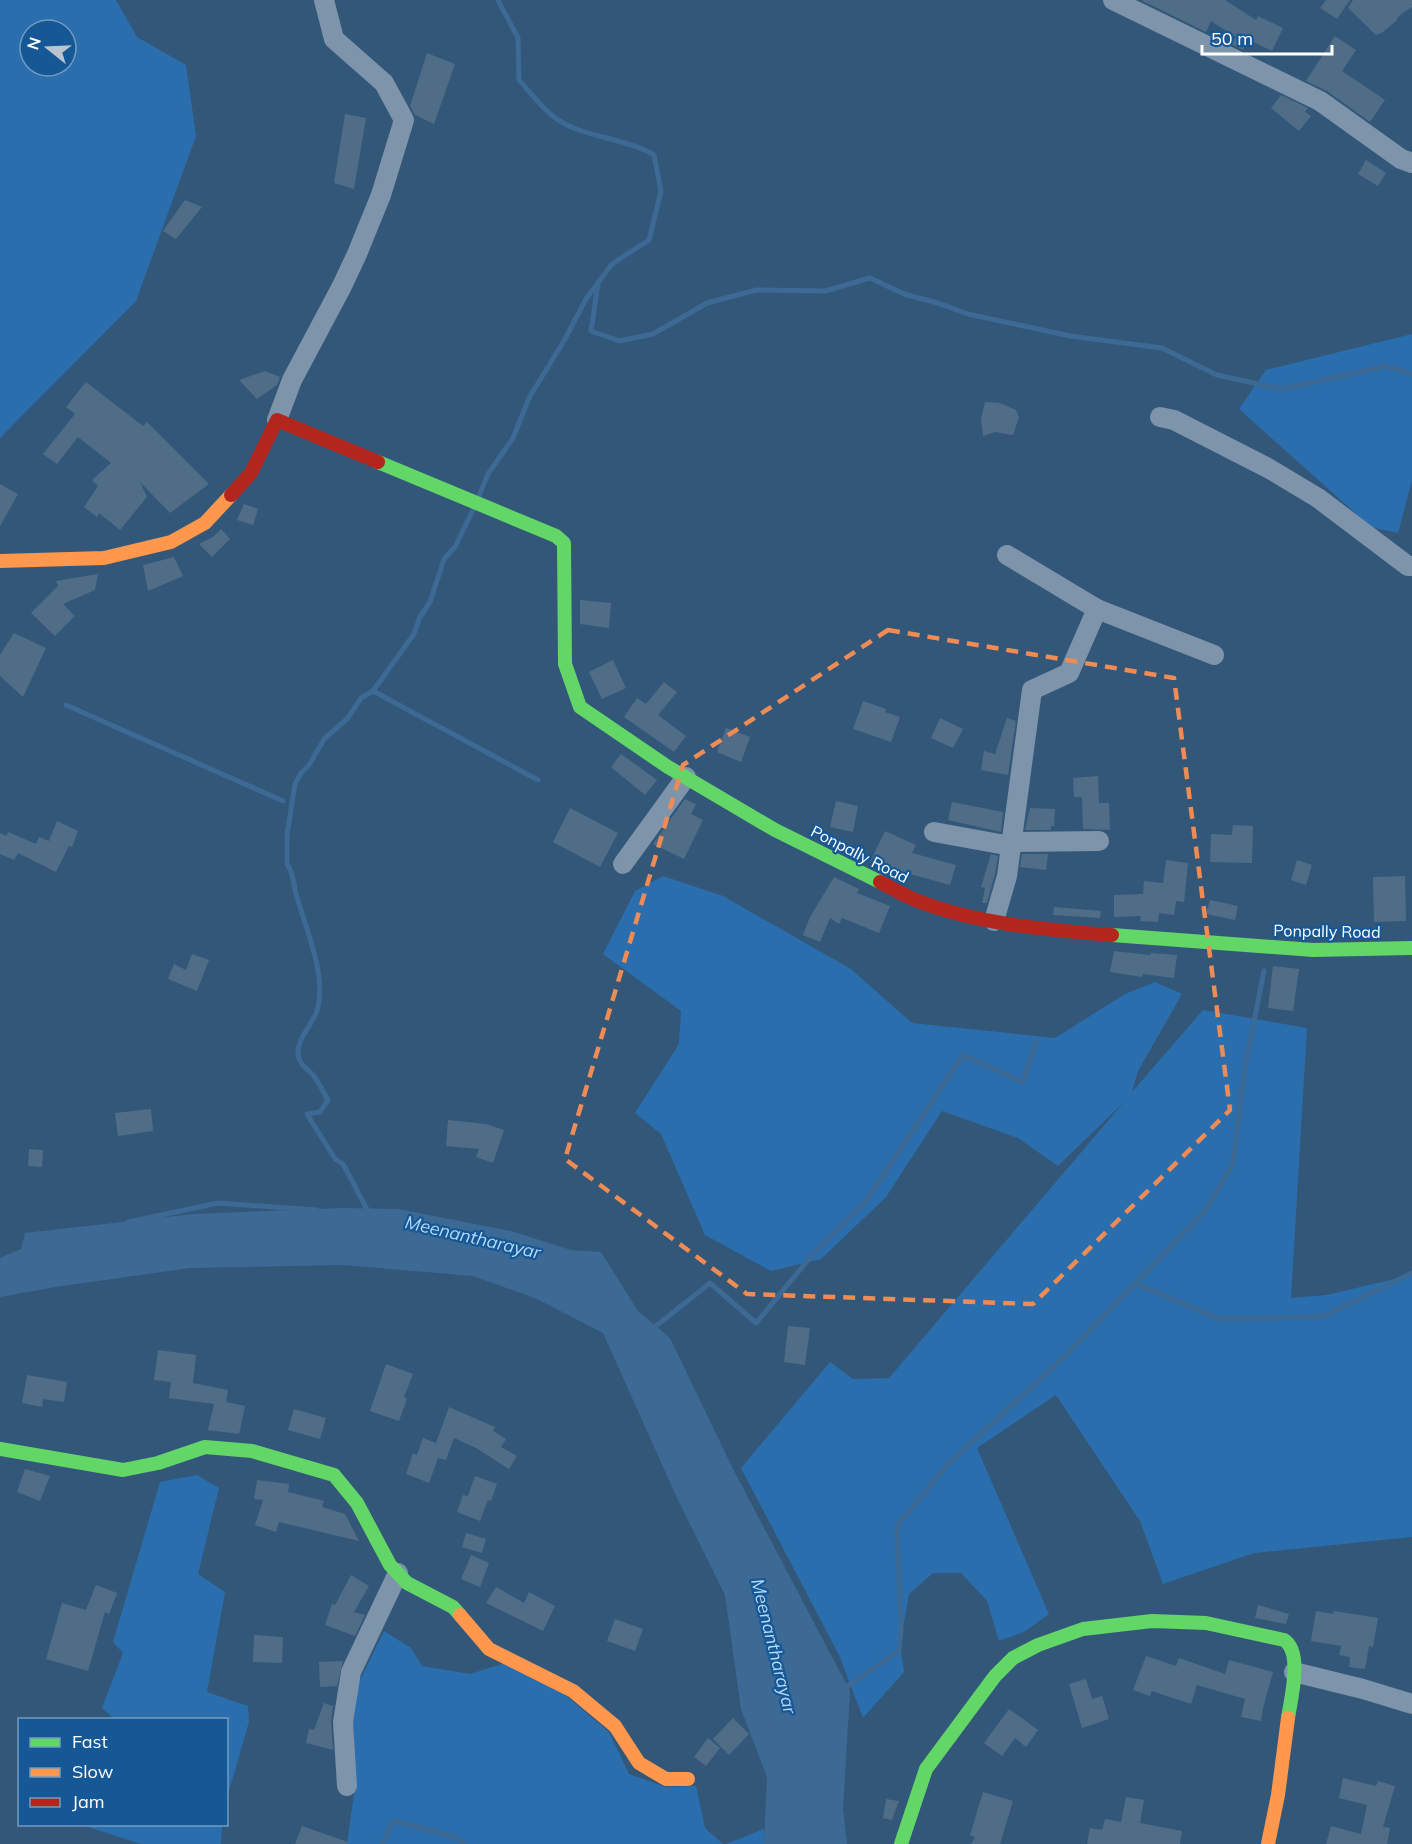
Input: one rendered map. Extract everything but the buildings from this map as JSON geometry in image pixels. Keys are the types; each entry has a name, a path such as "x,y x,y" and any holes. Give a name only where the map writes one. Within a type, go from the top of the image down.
{"main road":[{"name":"Ponpally Road","path":"277,420 556,536 564,543 566,664 580,707 686,777 775,830 914,899 978,918 1048,930 1313,950 1412,948"},
{"path":"0,561 104,558 171,543 205,523 251,473 277,420"},
{"path":"0,1449 123,1470 159,1463 206,1447 252,1451 334,1475 357,1503 390,1565 407,1583 453,1607 489,1649 573,1691 615,1726 639,1763 666,1779 687,1779"},
{"path":"901,1844 926,1769 995,1676 1013,1658 1038,1645 1083,1629 1152,1621 1206,1623 1284,1640 1290,1644 1293,1650 1294,1672 1278,1795 1268,1844"}],"street":[{"path":"277,420 291,380 357,254 381,195 405,120 384,83 334,39 324,0"},
{"path":"1125,2 1320,101 1401,159 1412,164"},
{"path":"1160,417 1174,420 1268,468 1318,498 1408,566 1412,566"},
{"path":"1007,555 1097,609 1214,655"},
{"path":"994,921 1007,876 1032,690 1069,673 1097,609"},
{"path":"623,864 686,777"},
{"path":"934,832 1011,844 1099,841"},
{"path":"347,1786 344,1722 351,1672 398,1573"},
{"path":"1294,1672 1412,1704"}],"highlighted area":[{"path":"888,630 1174,678 1230,1110 1033,1304 747,1294 565,1159 683,765"}],"shaded area":[{"path":"0,0 116,0 137,37 186,65 196,136 136,301 0,438"},
{"path":"1412,334 1412,480 1398,533 1371,527 1239,409 1266,370"},
{"path":"663,876 723,896 851,969 912,1023 1055,1038 1125,994 1155,982 1182,994 1138,1071 1132,1092 1203,1010 1307,1028 1291,1298 1326,1295 1412,1275 1412,1537 1254,1553 1163,1584 1140,1521 1056,1395 977,1448 1049,1614 1024,1632 999,1641 987,1601 961,1573 933,1573 909,1594 900,1645 904,1672 863,1718 840,1657 741,1468 830,1362 853,1379 889,1378 1124,1102 1058,1166 1018,1138 942,1111 886,1197 821,1259 771,1271 705,1235 661,1134 635,1113 679,1044 681,1011 603,954 635,891"},
{"path":"197,1475 219,1488 198,1574 225,1592 207,1692 248,1706 249,1722 228,1795 228,1718 112,1718 102,1708 123,1653 113,1642 160,1482"},
{"path":"384,1631 411,1648 422,1666 470,1674 505,1663 558,1689 609,1732 629,1774 666,1787 696,1786 705,1828 723,1844 347,1844 356,1780 351,1736 358,1684"},
{"path":"85,1826 222,1826 221,1844 141,1844"},
{"path":"764,1829 764,1844 726,1844"}],"water":[{"path":"343,1208 398,1209 511,1231 571,1250 601,1252 638,1311 670,1338 732,1467 850,1691 843,1809 847,1844 764,1844 767,1777 741,1709 725,1595 677,1498 603,1333 535,1298 473,1276 343,1265 190,1268 0,1297 0,1258 21,1249 25,1233 194,1214"}],"waterway":[{"path":"479,496 488,474 513,438 529,398 586,299 612,264 649,240 661,191 654,155 629,144 564,124 545,109 519,80 518,38 498,0"},
{"path":"598,283 591,331 619,341 653,334 707,303 756,290 825,291 870,278 904,294 968,314 1070,336 1162,348 1217,375 1282,389 1386,366 1412,374"},
{"path":"369,1213 343,1164 335,1159 307,1114 320,1112 328,1100 314,1076 302,1064 298,1054 300,1042 316,1013 320,994 317,965 287,864 287,835 295,784 301,773 309,765 324,739 347,719 361,698 373,691 414,634 420,617 430,602 444,559 455,547 473,510"},
{"path":"373,691 538,780"},
{"path":"66,705 283,801"},
{"path":"842,1690 899,1651 901,1628 897,1526 947,1465 1064,1357 1205,1211 1233,1164 1245,1067 1264,971"},
{"path":"651,1330 710,1283 756,1323 813,1254 866,1201 963,1055 1023,1082 1036,1041"},
{"name":"Meenantharayar","path":"128,1222 218,1203 317,1210"},
{"path":"1135,1283 1219,1319 1274,1318 1324,1316 1412,1273"},
{"path":"382,1844 394,1821 452,1836 465,1844"}],"traffic: fast":[{"path":"378,462 556,536 564,543 565,664 580,707 668,767 775,830 880,882"},
{"path":"1112,935 1313,950 1412,948"},
{"path":"0,1449 123,1470 158,1463 205,1447 252,1451 334,1475 357,1503 390,1565 407,1583 453,1607 460,1615"},
{"path":"901,1844 926,1769 995,1676 1013,1658 1038,1645 1083,1629 1152,1621 1206,1623 1284,1640 1290,1646 1294,1665 1288,1718"}],"traffic: slow":[{"path":"0,561 104,558 171,542 205,523 231,495"},
{"path":"460,1615 489,1649 573,1691 615,1726 639,1763 666,1779 688,1779"},
{"path":"1268,1844 1278,1795 1288,1718"}],"traffic: jam":[{"path":"231,495 251,473 277,420 378,462"},
{"path":"880,882 936,908 986,920 1037,928 1112,935"}]}
